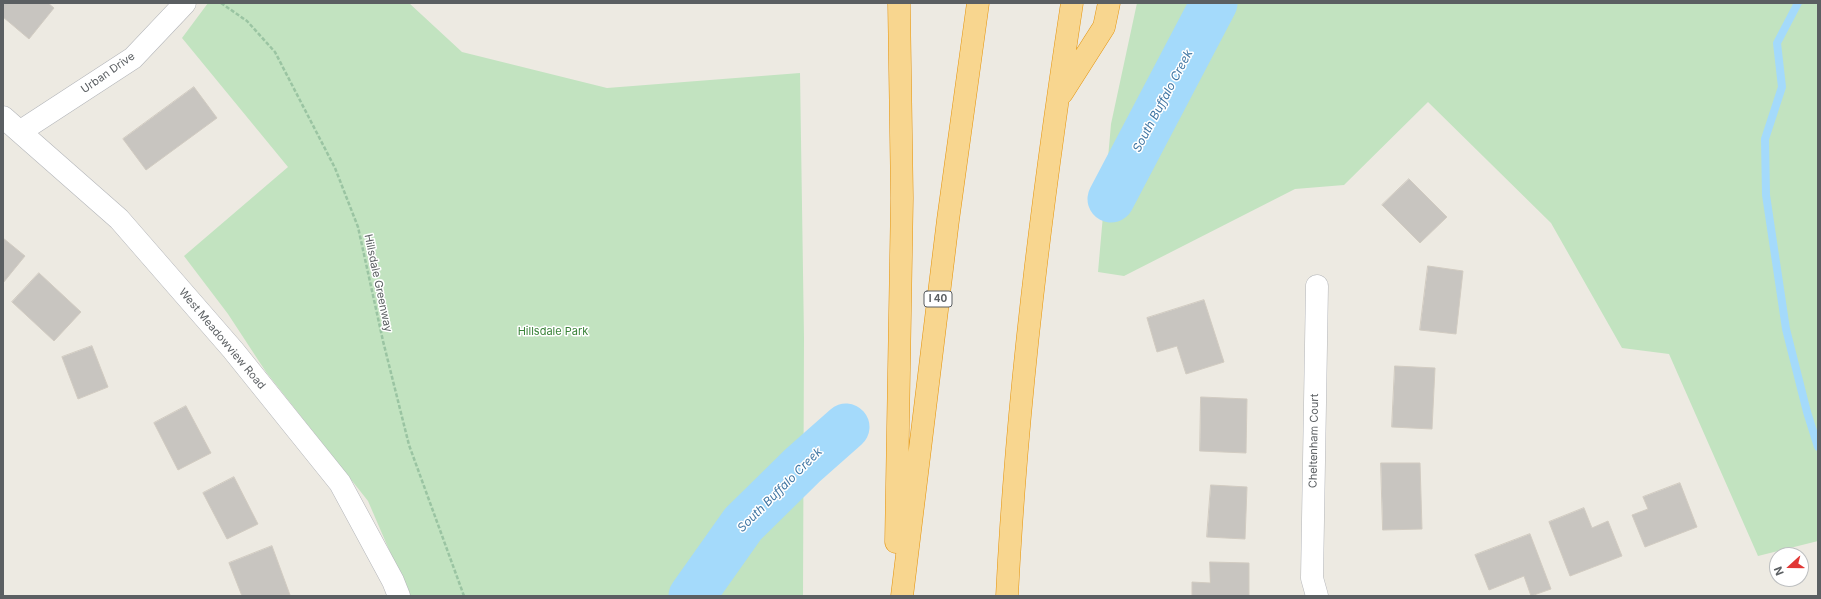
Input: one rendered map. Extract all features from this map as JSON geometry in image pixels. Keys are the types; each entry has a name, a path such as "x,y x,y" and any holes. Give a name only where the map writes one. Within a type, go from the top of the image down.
{"highway":[{"path":"895,596 902,198 899,3"},
{"name":"I 40","path":"902,596 948,220 978,3"},
{"path":"1007,596 1011,522 1028,328 1072,3"},
{"path":"1058,100 1104,26 1109,3"}],"street":[{"name":"Urban Drive","path":"21,131 133,58 186,3"},
{"name":"West Meadowview Road","path":"3,117 21,131 120,219 238,356 340,483 393,580 399,596"},
{"name":"Cheltenham Court","path":"1316,596 1312,578 1317,286"}],"path":[{"name":"Hillsdale Greenway","path":"221,3 247,21 275,52 335,168 358,228 383,342 409,445 464,596"}],"green space":[{"name":"Hillsdale Park","path":"208,3 409,3 462,52 607,88 800,73 804,338 803,596 409,596 368,501 266,372 228,314 184,256 288,167 182,38"},
{"path":"1137,3 1818,3 1818,541 1794,547 1769,547 1769,553 1758,556 1669,354 1622,348 1551,223 1428,102 1344,185 1295,189 1124,276 1098,272 1111,124"}],"building":[{"path":"3,3 48,3 54,8 29,39 3,17"},
{"path":"194,87 217,118 146,170 123,139"},
{"path":"1409,179 1447,217 1420,243 1382,205"},
{"path":"3,238 25,256 3,283"},
{"path":"1428,266 1463,271 1456,334 1420,330"},
{"path":"39,273 81,312 54,341 12,302"},
{"path":"1204,300 1224,362 1186,374 1177,346 1157,352 1147,318"},
{"path":"92,346 108,387 78,399 62,357"},
{"path":"1395,366 1435,368 1432,429 1392,427"},
{"path":"1201,397 1247,399 1246,453 1200,451"},
{"path":"186,406 211,453 178,470 154,423"},
{"path":"1381,463 1420,463 1422,529 1383,530"},
{"path":"234,477 258,524 227,539 203,493"},
{"path":"1680,483 1697,527 1645,547 1632,515 1648,509 1643,497"},
{"path":"1211,485 1247,487 1245,539 1207,537"},
{"path":"1584,508 1592,528 1608,521 1622,556 1570,576 1549,522"},
{"path":"1530,534 1551,589 1531,596 1524,576 1489,590 1475,555"},
{"path":"272,546 290,595 242,596 229,563"},
{"path":"1210,562 1249,563 1249,596 1192,596 1192,582 1210,583"}],"waterway":[{"name":"South Buffalo Creek","path":"1111,199 1214,3"},
{"path":"1798,3 1777,43 1782,87 1765,139 1766,195 1786,329 1807,412 1818,447"},
{"name":"South Buffalo Creek","path":"692,596 743,524 803,465 846,427"}]}
